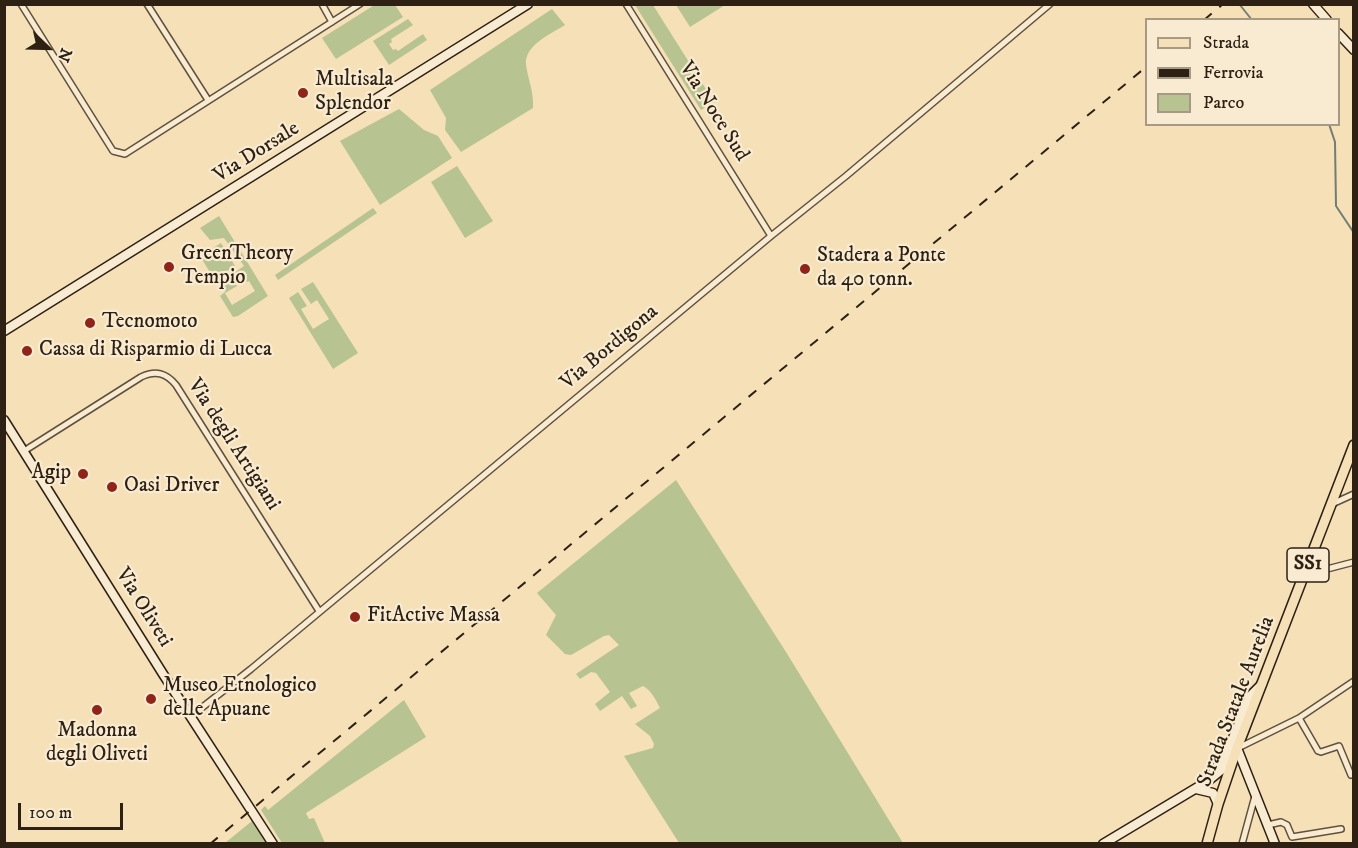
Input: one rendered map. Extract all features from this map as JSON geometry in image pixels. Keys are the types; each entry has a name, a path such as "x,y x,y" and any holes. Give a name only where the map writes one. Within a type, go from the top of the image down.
{"main road":[{"name":"Via Dorsale","path":"4,332 528,4"},
{"path":"1313,4 1325,18"},
{"path":"1340,35 1353,50"},
{"name":"Via Oliveti","path":"4,420 190,717 273,843"},
{"name":"Strada Statale Aurelia","path":"1207,843 1237,748 1353,446"},
{"path":"1208,781 1226,755 1250,696 1262,684"},
{"path":"1103,843 1208,781 1224,768 1237,748"},
{"path":"1237,748 1275,843"},
{"path":"1196,789 1213,794 1218,804"}],"street":[{"path":"21,4 113,151 125,154 360,4"},
{"path":"147,4 208,100"},
{"path":"322,4 332,22"},
{"name":"Via Noce Sud","path":"626,4 771,236"},
{"name":"Via Bordigona","path":"190,717 846,176 1050,4"},
{"name":"Via degli Artigiani","path":"24,451 141,377 157,373 164,375 176,385 319,611"},
{"path":"1332,504 1353,494"},
{"path":"1304,575 1353,562"},
{"path":"1237,748 1299,718 1353,681"},
{"path":"1299,718 1318,751 1339,746 1351,776"},
{"path":"1242,843 1256,793"},
{"path":"1268,825 1281,822 1287,825 1292,837 1341,829"}],"green space":[{"path":"376,4 395,5 403,17 336,59 322,38"},
{"path":"635,5 653,5 714,102 701,110"},
{"path":"676,5 725,5 690,27"},
{"path":"552,9 565,25 540,41 529,52 526,65 533,108 461,152 445,130 446,118 430,90"},
{"path":"408,19 413,25 391,39 392,42 389,44 393,50 398,51 423,34 427,40 389,65 373,41"},
{"path":"399,109 424,130 438,136 452,158 380,205 340,141"},
{"path":"457,166 493,221 465,238 431,182"},
{"path":"373,208 377,213 278,280 275,275"},
{"path":"219,216 268,296 233,317 220,296 225,292 221,282 244,266 224,238 210,240 200,228","holes":["242,275 246,282 249,281 255,291 232,305 225,293 237,286 234,281"]},
{"path":"221,243 235,266 214,279 200,256"},
{"path":"313,282 358,353 333,369 289,298 298,292 307,306 301,309 313,329 329,319 317,300 311,304 301,289"},
{"path":"676,480 786,652 903,843 679,843 624,756 653,748 654,744 650,736 635,724 660,708 655,699 643,686 629,693 637,706 631,709 622,696 600,711 595,704 610,692 596,673 591,672 580,679 576,674 619,645 609,635 604,636 571,655 565,654 546,635 556,615 537,593"},
{"path":"404,700 426,737 306,813 309,819 314,818 325,843 282,843 261,810 265,806 268,810"},
{"path":"252,821 267,843 225,843"}],"waterway":[{"path":"1240,5 1250,18"},
{"path":"1330,126 1335,142 1336,206 1354,233"}],"railway":[{"path":"1206,18 1223,4"},
{"path":"210,844 1145,68"}],"place":[{"name":"Multisala Splendor","path":"303,93"},
{"name":"GreenTheory Tempio","path":"169,267"},
{"name":"Stadera a Ponte da 40 tonn.","path":"805,269"},
{"name":"Tecnomoto","path":"90,323"},
{"name":"Cassa di Risparmio di Lucca","path":"27,351"},
{"name":"Agip","path":"83,474"},
{"name":"Oasi Driver","path":"112,487"},
{"name":"FitActive Massa","path":"355,617"},
{"name":"Museo Etnologico delle Apuane","path":"151,699"},
{"name":"Madonna degli Oliveti","path":"97,710"}]}
